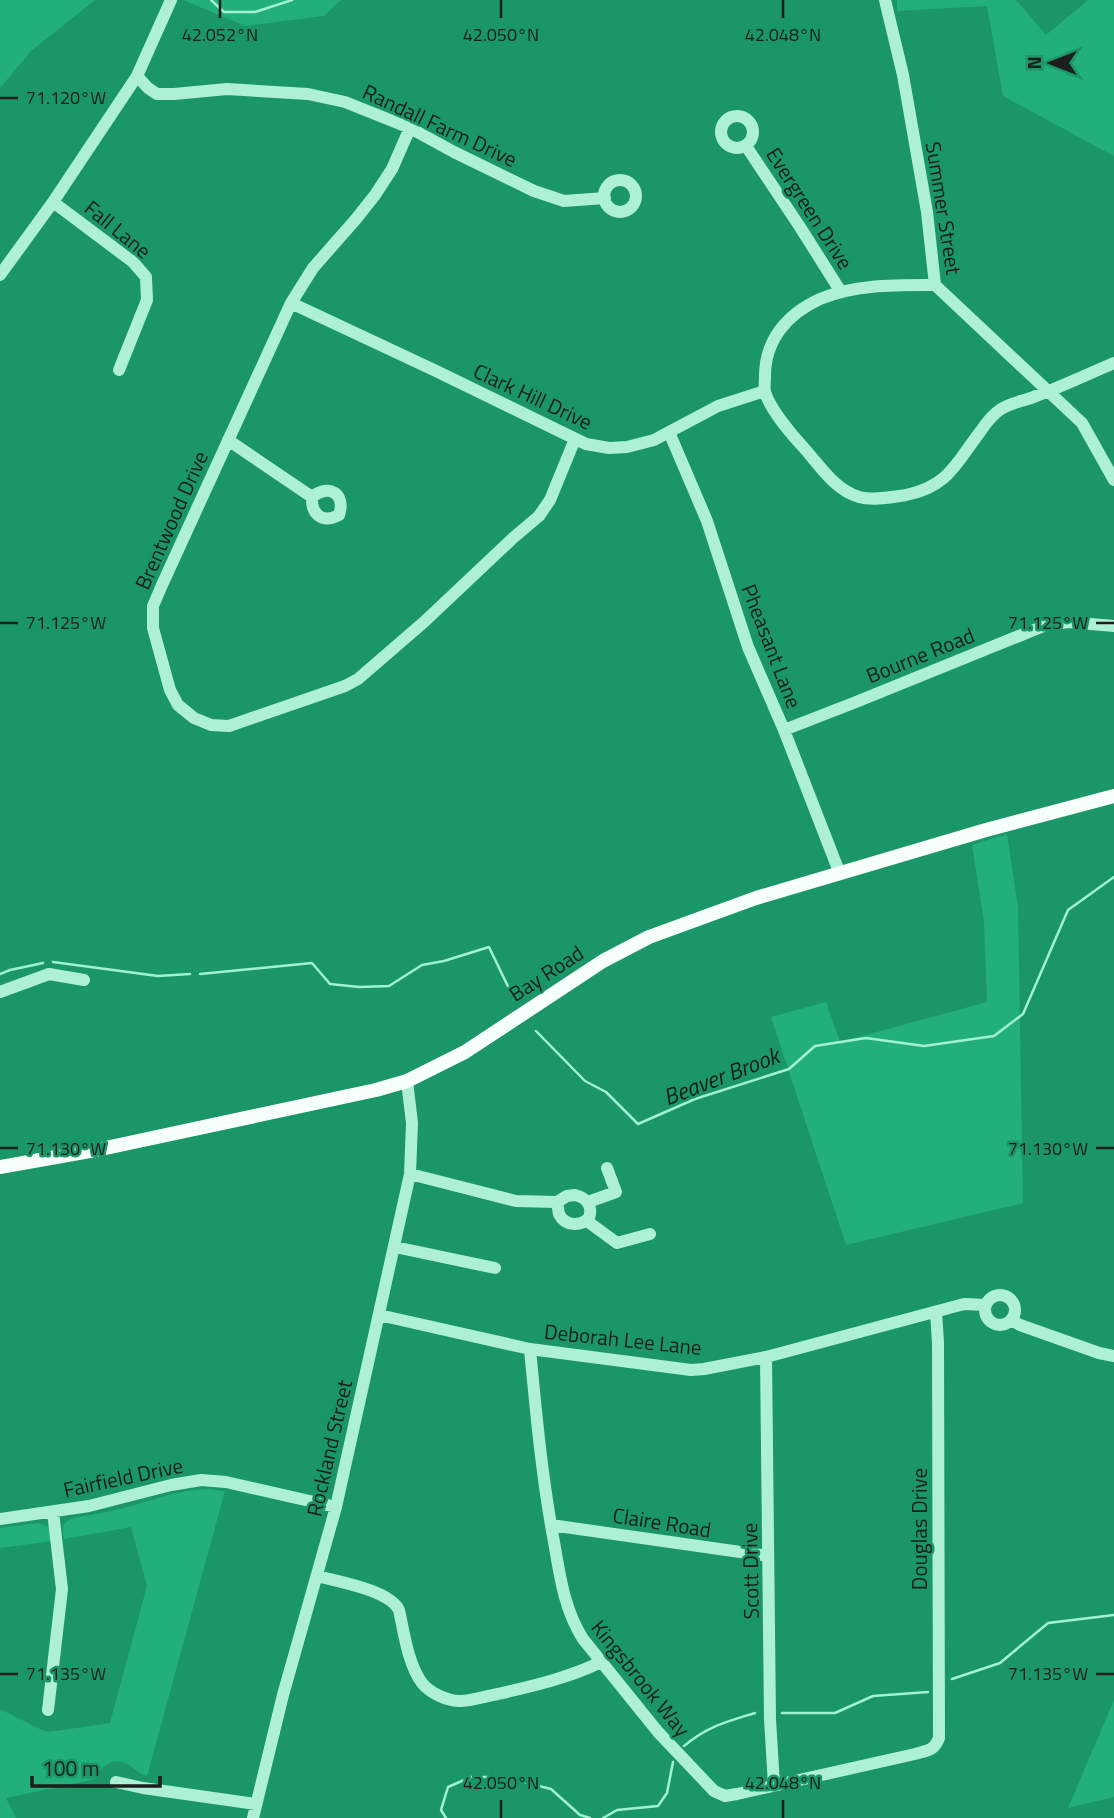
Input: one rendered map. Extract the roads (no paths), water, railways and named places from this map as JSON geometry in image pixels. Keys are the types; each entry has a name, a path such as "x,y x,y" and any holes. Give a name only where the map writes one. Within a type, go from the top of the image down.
{"main road":[{"name":"Bay Road","path":"0,1167 101,1149 407,1081 465,1052 603,961 649,937 756,898 986,830 1114,796"}],"street":[{"path":"0,275 53,202 137,76 170,0"},
{"name":"Summer Street","path":"885,0 903,75 927,212 934,285 1082,423 1114,480"},
{"name":"Randall Farm Drive","path":"137,76 157,94 227,89 308,94 345,102 410,128 534,191 564,201 604,198"},
{"name":"Brentwood Drive","path":"410,128 392,169 375,195 313,268 291,303 153,606 153,628 170,690 178,705 194,718 211,725 229,726 358,679 539,516 550,500 575,439"},
{"name":"Evergreen Drive","path":"746,145 841,292"},
{"name":"Fall Lane","path":"53,202 133,262 146,277 148,300 119,370"},
{"path":"934,285 886,285 841,292 820,299 792,315 770,345 765,367 765,391 785,426 829,477 851,494 869,499 925,489 950,474 983,427 1005,406 1049,391 1114,363"},
{"name":"Clark Hill Drive","path":"291,303 586,444 609,448 627,447 654,439 718,406 765,391"},
{"name":"Pheasant Lane","path":"669,432 707,521 748,647 784,730 840,874"},
{"path":"228,440 312,497"},
{"name":"Bourne Road","path":"784,730 1046,625 1068,622 1114,626"},
{"path":"0,992 49,974 84,980"},
{"name":"Rockland Street","path":"253,1818 283,1695 336,1507 395,1247 410,1174 412,1123 407,1081"},
{"path":"588,1202 616,1192 607,1168"},
{"path":"410,1174 516,1201 557,1202 571,1195 579,1196 588,1202 590,1213 587,1221 577,1225 566,1221 559,1215 557,1202"},
{"path":"587,1221 617,1243 650,1234"},
{"path":"395,1247 495,1268"},
{"name":"Deborah Lee Lane","path":"379,1315 530,1349 691,1370 766,1357 964,1304 986,1305 995,1295 1007,1296 1014,1303 1015,1314 1011,1320"},
{"path":"986,1305 986,1315 991,1322 1000,1325 1011,1320 1086,1349 1114,1356"},
{"name":"Douglas Drive","path":"936,1312 940,1728 936,1746"},
{"name":"Kingsbrook Way","path":"530,1349 540,1454 562,1591 570,1616 601,1662 659,1732 714,1791 725,1796 737,1794 915,1754 936,1746"},
{"name":"Scott Drive","path":"766,1357 770,1719 774,1785"},
{"name":"Fairfield Drive","path":"0,1519 110,1502 201,1480 226,1482 336,1507"},
{"path":"48,1710 62,1589 53,1512"},
{"name":"Claire Road","path":"551,1525 768,1556"},
{"path":"317,1576 384,1595 395,1603 410,1657 422,1682 446,1699 460,1701 514,1690 576,1674 601,1662"},
{"path":"116,1782 256,1804"}],"waterway":[{"path":"211,0 224,12 255,12 292,0"},
{"name":"Beaver Brook","path":"536,1031 585,1081 606,1092 638,1124 695,1099 789,1069 815,1046 866,1038 924,1046 994,1036 1023,1014 1068,910 1114,877"},
{"name":"Beaver Brook","path":"200,974 312,963 330,984 389,986 422,965 489,947 515,1001"},
{"name":"Beaver Brook","path":"53,962 158,976 190,974"},
{"name":"Beaver Brook","path":"0,974 43,963"},
{"path":"952,1679 1000,1663 1048,1623 1114,1615"},
{"path":"782,1713 835,1713 873,1696 928,1692"},
{"path":"684,1746 709,1729 755,1713"},
{"path":"603,1818 617,1810 658,1806 667,1793 673,1762"},
{"path":"446,1818 441,1810 448,1787 471,1777 503,1777 551,1789 580,1815 590,1818"}]}
